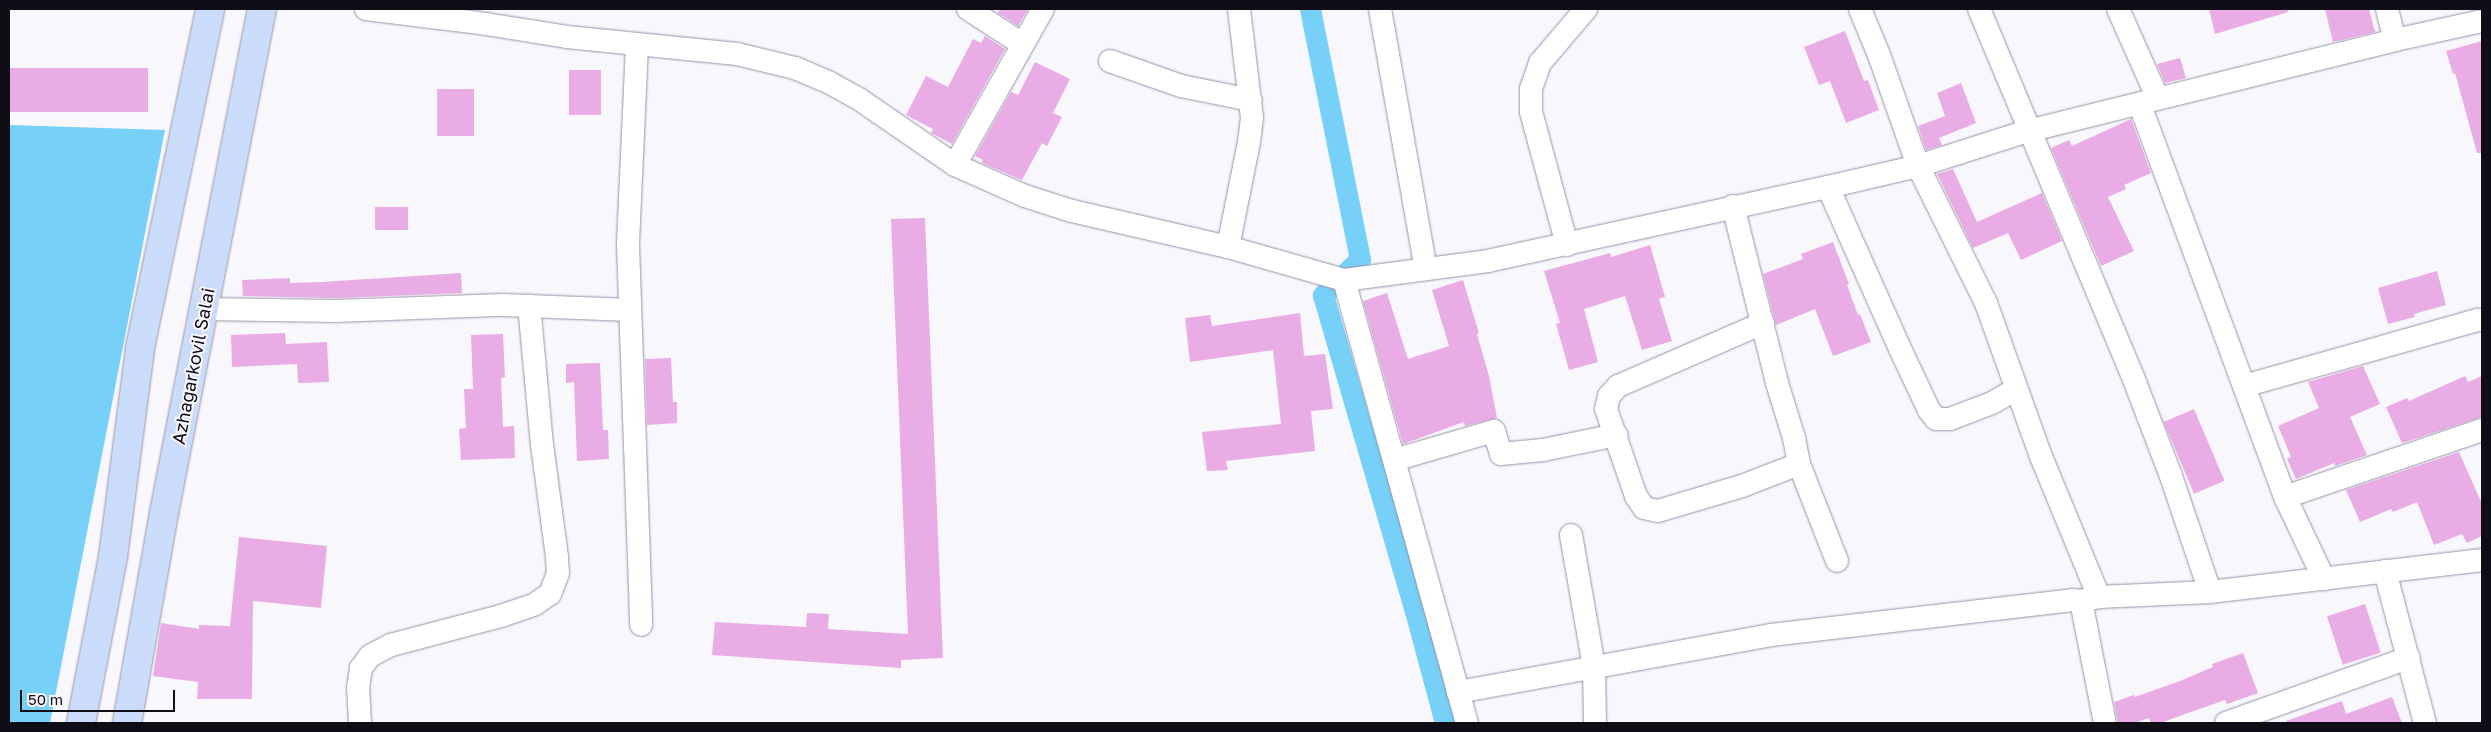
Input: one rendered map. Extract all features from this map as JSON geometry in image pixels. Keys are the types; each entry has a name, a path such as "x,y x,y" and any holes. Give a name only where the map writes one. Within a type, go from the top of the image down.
{"main road":[{"path":"81,723 113,557 140,348 210,9"},
{"name":"Azhagarkovil Salai","path":"127,723 164,513 262,9"}],"street":[{"path":"366,9 637,45 737,54 795,68 830,83 859,99 955,165 1026,196 1072,211 1228,247 1339,279 1488,261 1567,245 1733,206 1918,166 2028,131 2395,40 2482,22"},
{"path":"968,9 1022,44"},
{"path":"955,165 1043,9"},
{"path":"1228,247 1252,118 1239,9"},
{"path":"1380,9 1426,269"},
{"path":"1567,245 1531,112 1531,89 1540,63 1586,9"},
{"path":"1860,9 1918,166 1986,303 2090,599 2105,723"},
{"path":"1979,9 2028,131 2069,221 2133,377 2171,476 2210,592"},
{"path":"2118,9 2244,386 2285,497 2324,579"},
{"path":"2387,9 2395,40"},
{"path":"637,45 628,245 641,625"},
{"path":"1110,61 1181,86 1251,100"},
{"path":"1828,186 1902,353 1936,419 1950,419 1992,403 2016,390"},
{"path":"1733,206 1763,323 1776,384 1794,438 1799,464 1837,561"},
{"path":"1339,279 1394,460 1467,723"},
{"path":"204,309 336,311 503,305 630,310"},
{"path":"360,723 358,689 362,668 370,656 391,645 502,616 535,604 550,594 558,573 557,556 542,445 529,306"},
{"path":"2244,386 2482,320"},
{"path":"1763,323 1618,386 1609,396 1606,409 1636,496 1644,508 1658,511 1742,486 1799,464"},
{"path":"1394,460 1494,430 1501,454 1544,450 1616,435"},
{"path":"2285,497 2482,430"},
{"path":"1571,535 1594,667 1595,723"},
{"path":"1458,692 1771,635 2073,600 2210,592 2482,560"},
{"path":"2385,571 2426,723"},
{"path":"2226,723 2408,658"}],"water":[{"path":"9,125 165,130 50,723 9,723"}],"building":[{"path":"1000,9 1028,9 1018,26 998,13"},
{"path":"2209,9 2287,9 2288,12 2215,34"},
{"path":"2325,9 2369,9 2375,32 2333,42"},
{"path":"1845,31 1864,81 1868,80 1879,110 1846,123 1830,81 1819,85 1804,47"},
{"path":"985,36 1005,49 952,144 931,133 933,129 906,115 926,76 948,87 973,39 981,43"},
{"path":"2482,41 2482,153 2477,153 2455,73 2453,74 2446,51"},
{"path":"2180,58 2186,78 2165,83 2157,64"},
{"path":"1035,62 1070,79 1053,113 1062,117 1047,146 1042,143 1022,180 982,163 983,160 975,156 1011,92 1018,95"},
{"path":"9,68 148,68 148,112 9,112"},
{"path":"569,70 601,70 601,115 569,115"},
{"path":"1961,83 1976,123 1939,138 1942,145 1926,150 1918,126 1945,116 1937,93"},
{"path":"437,89 474,89 474,136 437,136"},
{"path":"2131,119 2151,173 2124,185 2126,189 2108,197 2134,251 2101,266 2051,148 2069,140 2072,146"},
{"path":"1953,169 1977,222 2042,193 2062,241 2021,260 2008,233 1973,248 1937,174"},
{"path":"375,207 408,207 408,230 375,230"},
{"path":"925,218 943,658 901,660 901,668 712,655 715,622 806,627 807,613 829,614 828,629 908,634 891,219"},
{"path":"1833,242 1849,284 1847,285 1858,315 1860,314 1871,342 1833,356 1815,309 1776,325 1763,274 1803,259 1801,254"},
{"path":"1650,245 1665,297 1659,299 1672,341 1642,350 1625,296 1584,309 1598,362 1569,370 1556,324 1560,323 1544,271 1610,253 1611,257"},
{"path":"2437,271 2446,305 2414,314 2415,317 2388,324 2378,288"},
{"path":"461,273 462,293 336,298 243,296 242,280 290,278 290,283 322,282"},
{"path":"1463,280 1479,333 1477,334 1489,376 1497,418 1465,426 1464,422 1403,444 1363,301 1387,293 1408,359 1449,346 1432,290"},
{"path":"1300,313 1304,356 1325,354 1333,409 1311,411 1315,451 1226,461 1228,470 1207,471 1202,432 1281,424 1273,350 1190,362 1185,318 1210,315 1212,326"},
{"path":"285,333 286,344 327,342 329,382 298,383 297,364 232,367 231,335"},
{"path":"503,334 505,377 501,378 503,427 514,426 515,458 461,460 459,429 466,428 464,389 473,389 471,335"},
{"path":"671,358 673,402 677,402 677,423 647,425 645,359"},
{"path":"600,363 603,430 608,430 609,459 577,461 574,382 566,383 566,364"},
{"path":"2363,366 2380,404 2350,417 2367,455 2335,466 2334,463 2296,479 2287,459 2291,457 2278,426 2319,408 2308,382"},
{"path":"2465,376 2468,382 2482,376 2482,417 2402,443 2386,407 2407,398 2409,401"},
{"path":"2194,409 2224,481 2194,494 2164,422"},
{"path":"2459,452 2482,504 2482,536 2467,543 2462,534 2434,545 2417,502 2393,512 2391,509 2360,522 2346,490"},
{"path":"239,537 327,546 321,608 253,601 252,699 197,699 198,682 153,676 161,623 199,629 199,625 230,626"},
{"path":"2365,604 2381,653 2343,665 2327,616"},
{"path":"2243,653 2258,693 2227,704 2225,700 2160,723 2151,723 2149,718 2134,723 2118,723 2114,702 2134,695 2135,697 2180,681 2213,667 2212,664"},
{"path":"2392,697 2402,723 2287,723 2286,721 2342,701 2346,714"}],"waterway":[{"path":"1310,9 1360,259 1323,295 1415,611 1445,723"}]}
